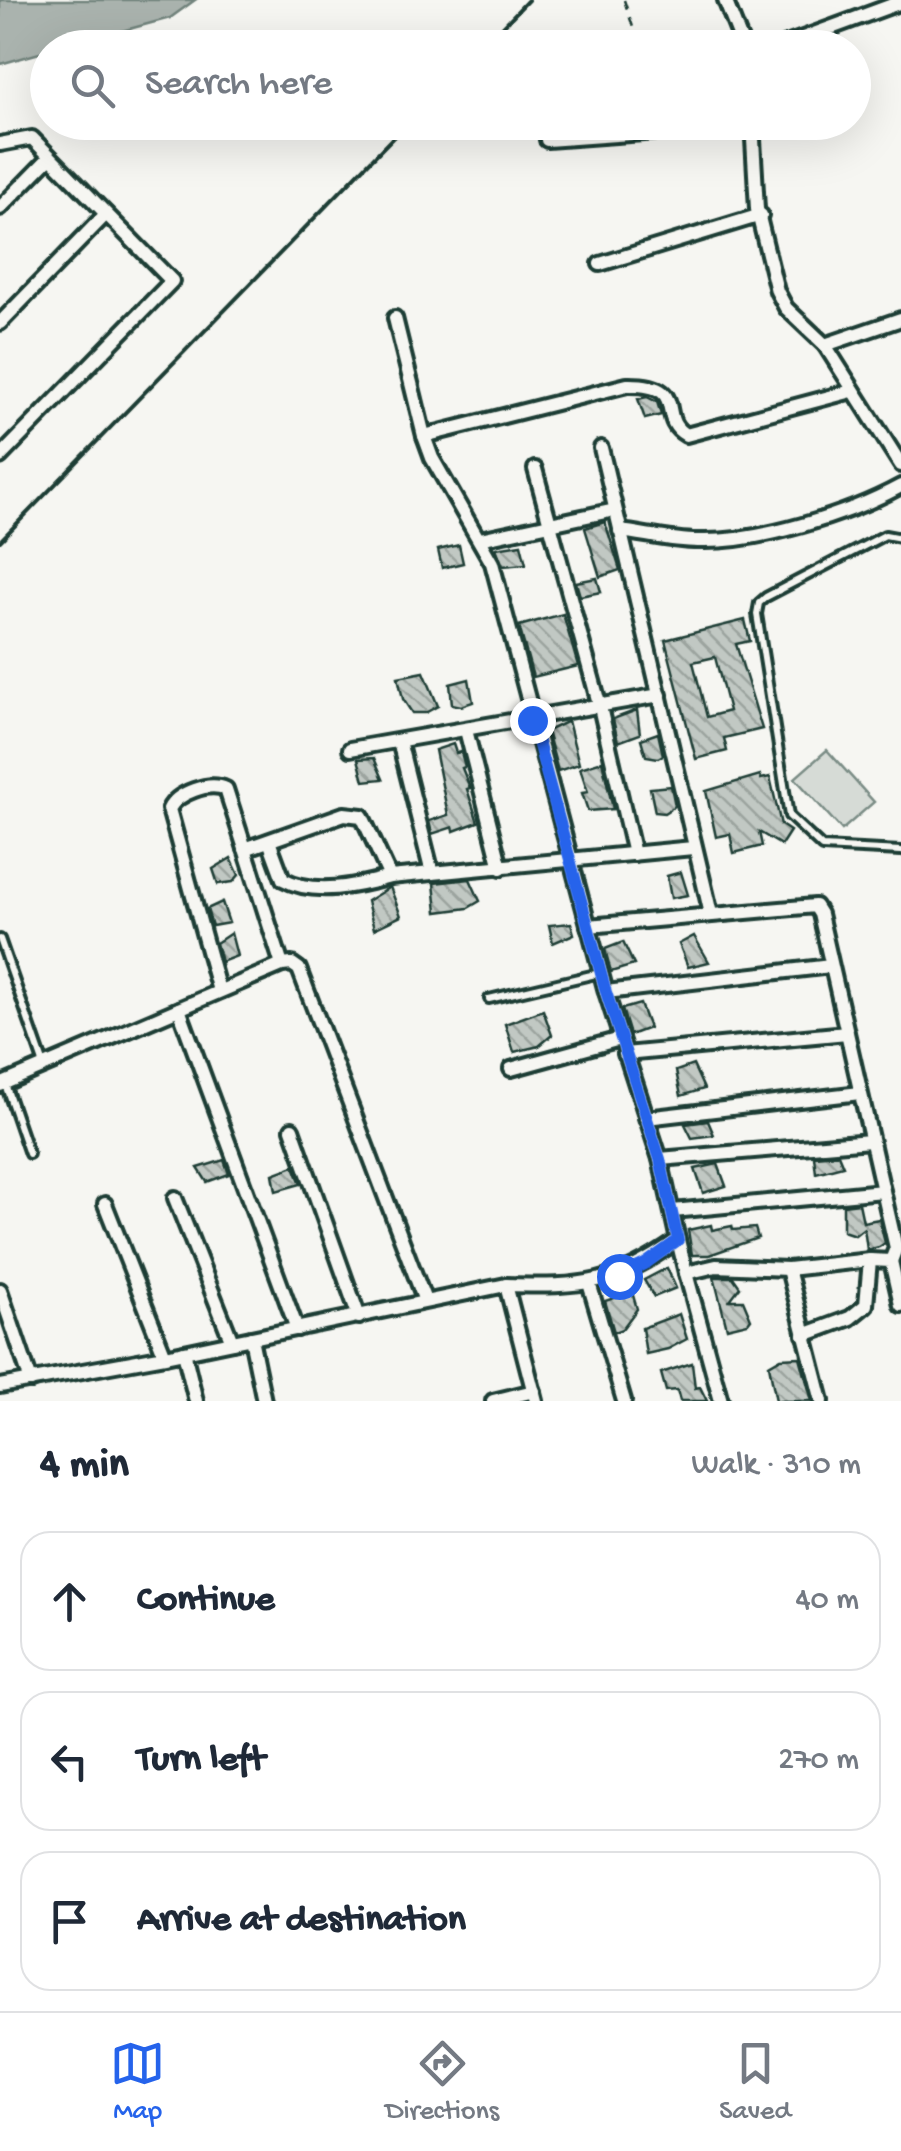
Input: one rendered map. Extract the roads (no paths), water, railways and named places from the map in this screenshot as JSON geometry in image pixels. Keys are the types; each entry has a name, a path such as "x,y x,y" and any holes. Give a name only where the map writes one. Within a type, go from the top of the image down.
{"street":[{"path":"724,0 736,30"},
{"path":"824,30 901,2"},
{"path":"0,144 30,138"},
{"path":"0,457 172,281 34,140"},
{"path":"753,140 756,194 778,291 786,308 826,345 852,392 896,447 901,465"},
{"path":"0,208 50,157"},
{"path":"0,323 106,214"},
{"path":"600,264 760,215"},
{"path":"395,318 432,458 492,563 606,992 660,1159 686,1273 722,1401"},
{"path":"826,345 901,319"},
{"path":"424,436 627,385 644,384 662,390 677,428 686,435 852,392"},
{"path":"601,448 710,914"},
{"path":"535,469 600,707 634,854"},
{"path":"620,531 696,542 725,540 852,509 901,486"},
{"path":"480,540 616,510"},
{"path":"350,748 660,696"},
{"path":"466,730 502,868"},
{"path":"399,741 432,873"},
{"path":"219,991 169,809 172,802 213,785 226,789 282,966"},
{"path":"245,849 355,813 362,816 390,877"},
{"path":"269,842 283,879 291,884 336,888 390,877 693,848"},
{"path":"588,926 815,906 820,914 896,1248 892,1261 901,1304"},
{"path":"2,1084 292,964 299,969 425,1301"},
{"path":"606,992 830,966"},
{"path":"180,1009 297,1329"},
{"path":"625,1054 846,1033"},
{"path":"510,1069 620,1039"},
{"path":"646,1118 860,1093"},
{"path":"292,1129 359,1317"},
{"path":"660,1159 870,1141"},
{"path":"673,1211 883,1191"},
{"path":"174,1198 232,1342"},
{"path":"105,1204 165,1356"},
{"path":"0,1386 506,1285 589,1282 619,1276 645,1264 678,1240"},
{"path":"804,1334 850,1318 866,1305 870,1260"},
{"path":"686,1273 716,1266 788,1270 892,1261"},
{"path":"788,1270 822,1401"},
{"path":"589,1282 624,1401"},
{"path":"492,1401 535,1396 506,1285"},
{"path":"0,1290 31,1381"},
{"path":"251,1338 264,1401"},
{"path":"184,1352 196,1401"}],"lane":[{"path":"901,538 885,535 766,597 759,603 757,614 789,816 822,847 901,851"},
{"path":"0,939 44,1066"},
{"path":"489,999 601,972"},
{"path":"2,1084 29,1154"}],"railway":[{"path":"499,30 528,0"},
{"path":"0,541 390,140"}]}
